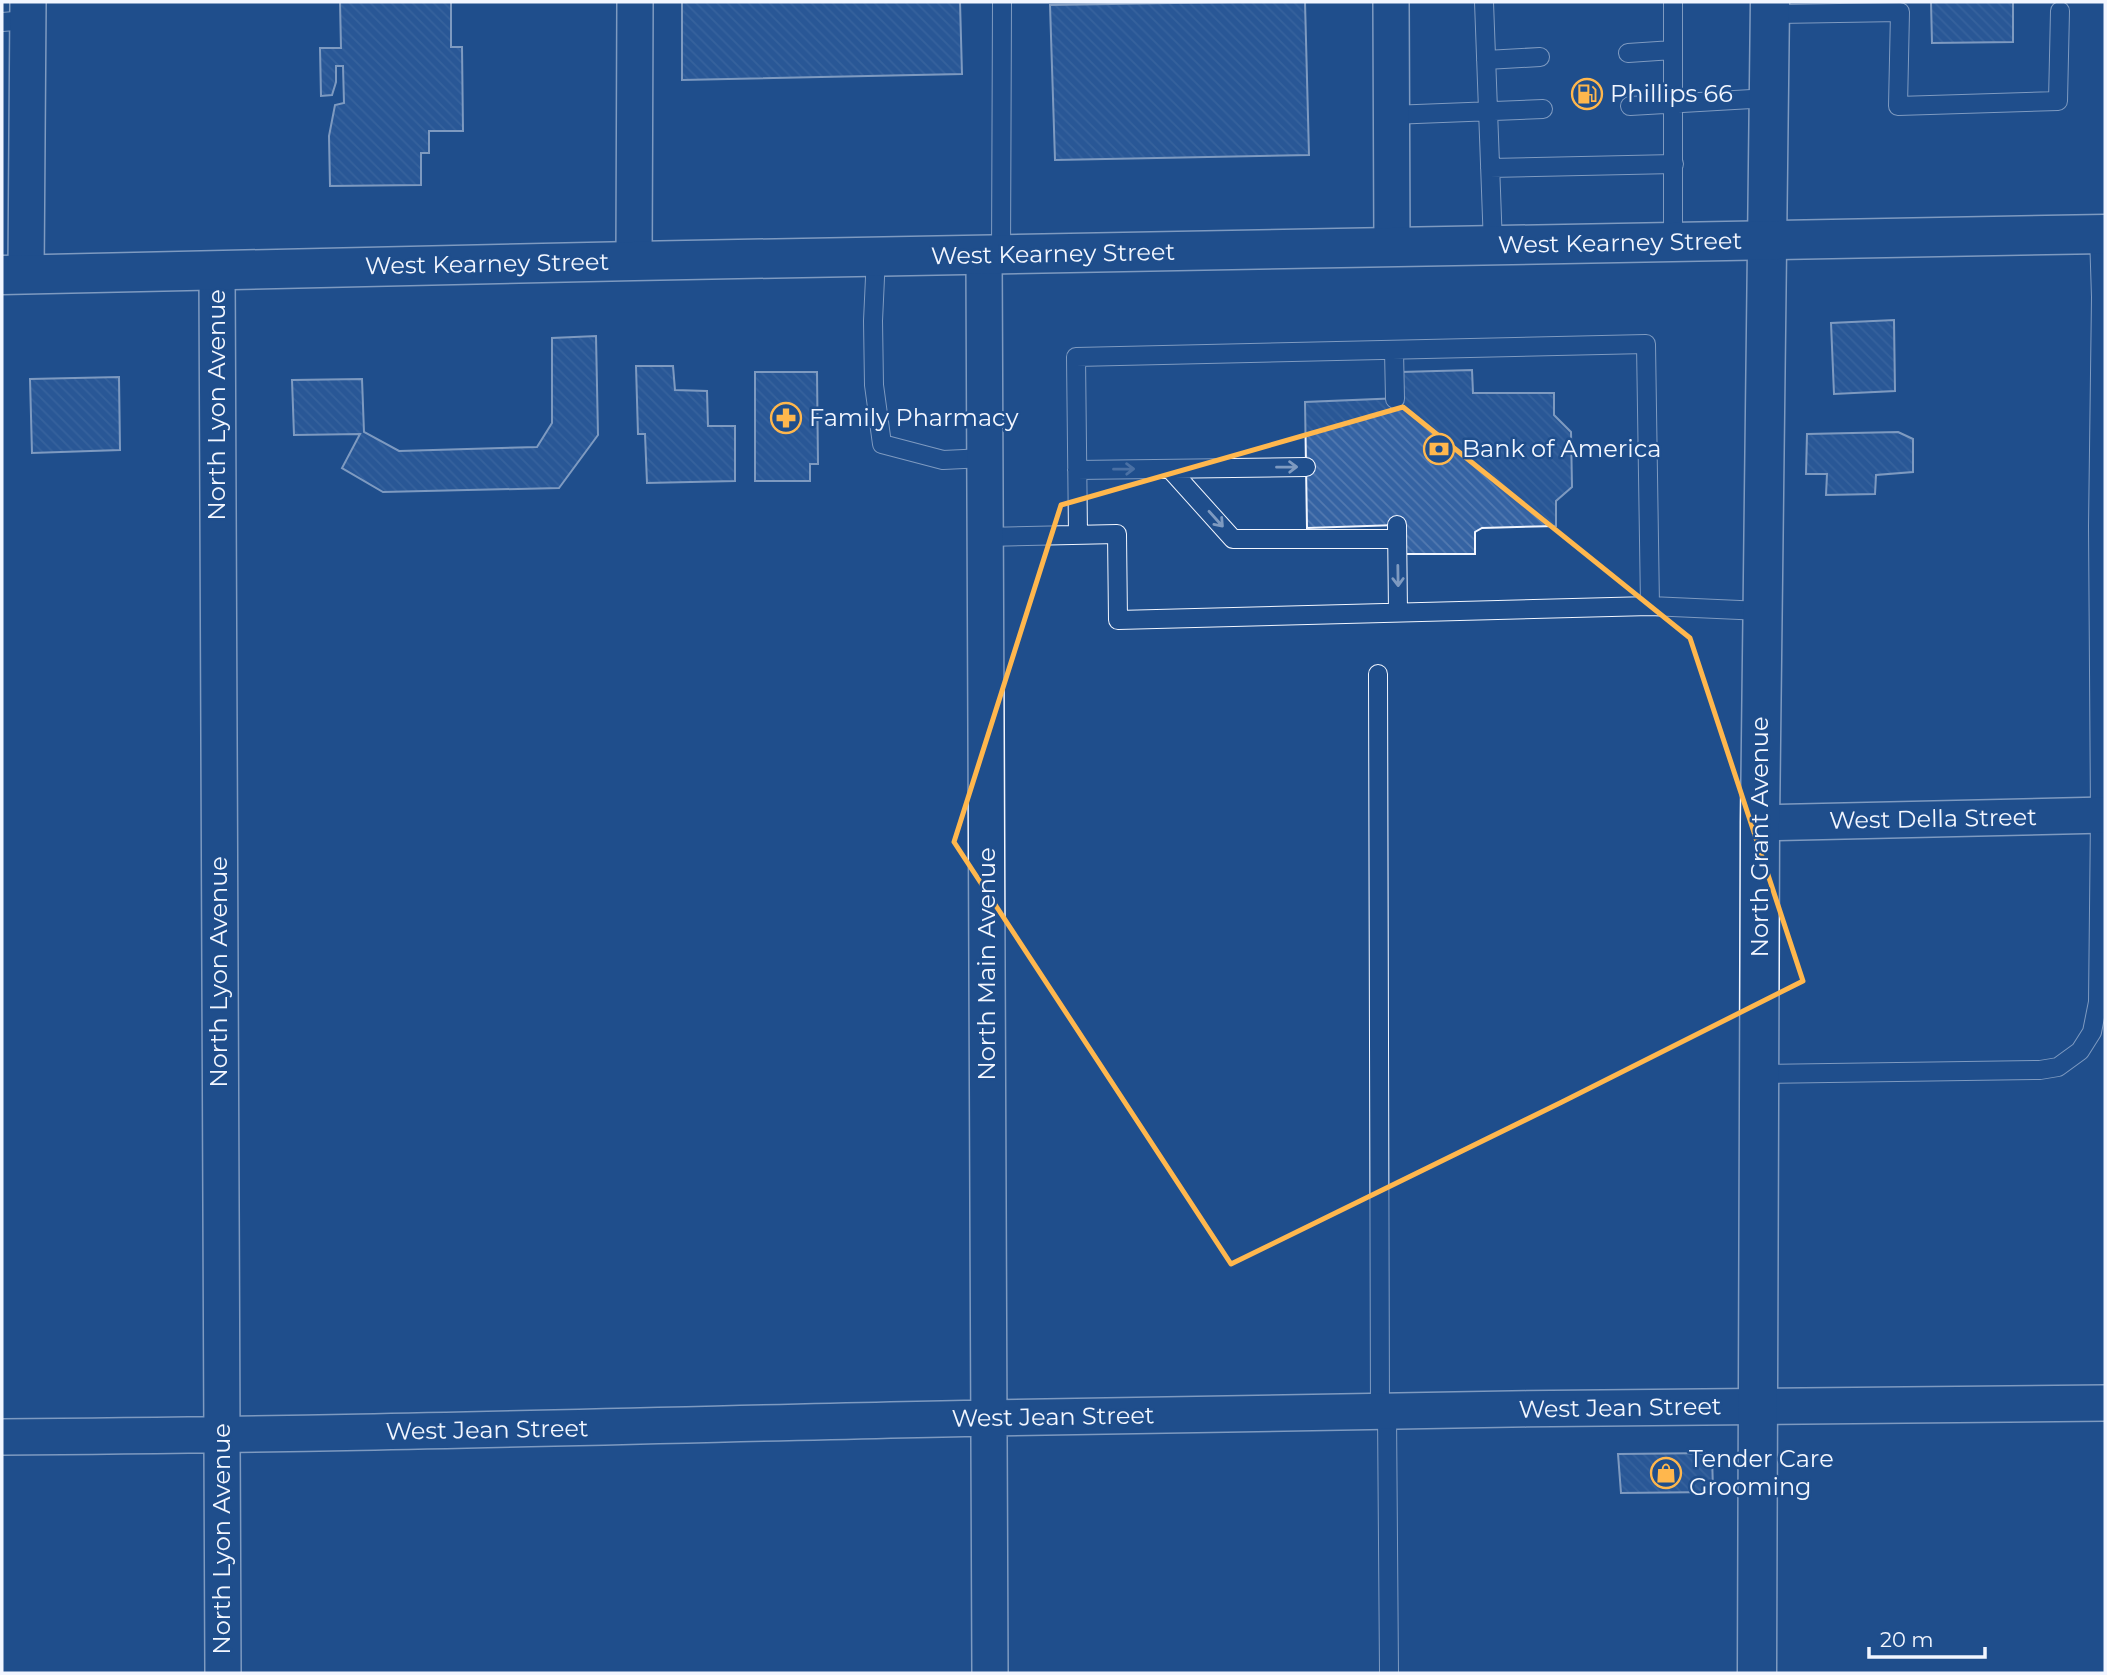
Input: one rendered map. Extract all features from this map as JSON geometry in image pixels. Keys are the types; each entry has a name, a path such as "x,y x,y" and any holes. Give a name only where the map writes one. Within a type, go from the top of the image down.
{"main road":[{"name":"North Grant Avenue","path":"1757,1673 1760,822 1770,8"},
{"name":"West Kearney Street","path":"14,275 2102,234"}],"street":[{"path":"634,261 635,2"},
{"path":"1391,2 1392,246"},
{"path":"14,275 19,14"},
{"name":"North Main Avenue","path":"990,1673 985,458 992,256"},
{"name":"North Lyon Avenue","path":"216,271 223,1673"},
{"name":"West Della Street","path":"1760,822 2103,815"},
{"name":"West Jean Street","path":"2,1437 221,1436 989,1418 2105,1403"}],"lane":[{"path":"992,256 1002,2"},
{"path":"1484,2 1493,245"},
{"path":"1673,2 1673,242"},
{"path":"1770,8 1900,7 1898,106 2058,101 2060,10"},
{"path":"1628,52 1673,50"},
{"path":"1486,60 1540,57"},
{"path":"1630,106 1769,98"},
{"path":"1391,115 1543,109"},
{"path":"1490,168 1674,164"},
{"path":"1759,1074 2040,1070 2058,1067 2080,1051 2092,1032 2098,1002 2103,815 2102,234"},
{"path":"876,256 874,385 882,444 943,460 985,458"},
{"path":"1079,535 1076,357 1646,344 1650,606"},
{"path":"1394,351 1395,399"},
{"path":"1077,470 1306,467"},
{"path":"1170,469 1233,539 1397,532 1398,612"},
{"path":"985,537 1117,534 1118,620 1650,606 1762,611"},
{"path":"1378,674 1384,1412 1389,1673"}],"highlighted area":[{"path":"1403,407 1690,638 1803,981 1231,1264 954,842 1061,505"}],"building":[{"path":"340,2 451,2 451,47 462,47 463,131 429,131 429,153 421,153 421,185 330,186 329,136 335,105 344,103 343,66 336,66 336,82 332,95 321,96 320,48 341,48"},
{"path":"682,2 960,2 962,74 682,80"},
{"path":"1305,2 1309,155 1055,160 1050,5"},
{"path":"1931,2 2013,2 2013,42 1932,43"},
{"path":"1894,320 1895,391 1834,394 1831,323"},
{"path":"596,336 598,435 559,488 383,492 342,468 360,434 294,435 292,380 362,379 364,432 399,451 537,447 552,423 552,338"},
{"path":"636,366 673,366 675,390 707,391 708,426 735,426 735,481 647,483 645,434 638,434"},
{"name":"Bank of America","path":"1472,370 1473,393 1554,393 1554,415 1571,432 1572,487 1556,501 1556,526 1482,528 1475,532 1475,554 1405,554 1397,525 1307,528 1305,402 1401,398 1401,372"},
{"name":"Family Pharmacy","path":"755,372 817,372 818,464 810,464 810,481 755,481"},
{"path":"119,377 120,450 32,453 30,379"},
{"path":"1898,432 1913,439 1913,472 1876,475 1875,494 1826,495 1827,474 1806,474 1807,434"},
{"name":"Tender Care Grooming","path":"1712,1453 1713,1492 1621,1493 1618,1454"}],"place":[{"name":"Phillips 66","path":"1587,94"},
{"name":"Family Pharmacy","path":"786,418"},
{"name":"Bank of America","path":"1439,449"},
{"name":"Tender Care Grooming","path":"1666,1473"}]}
